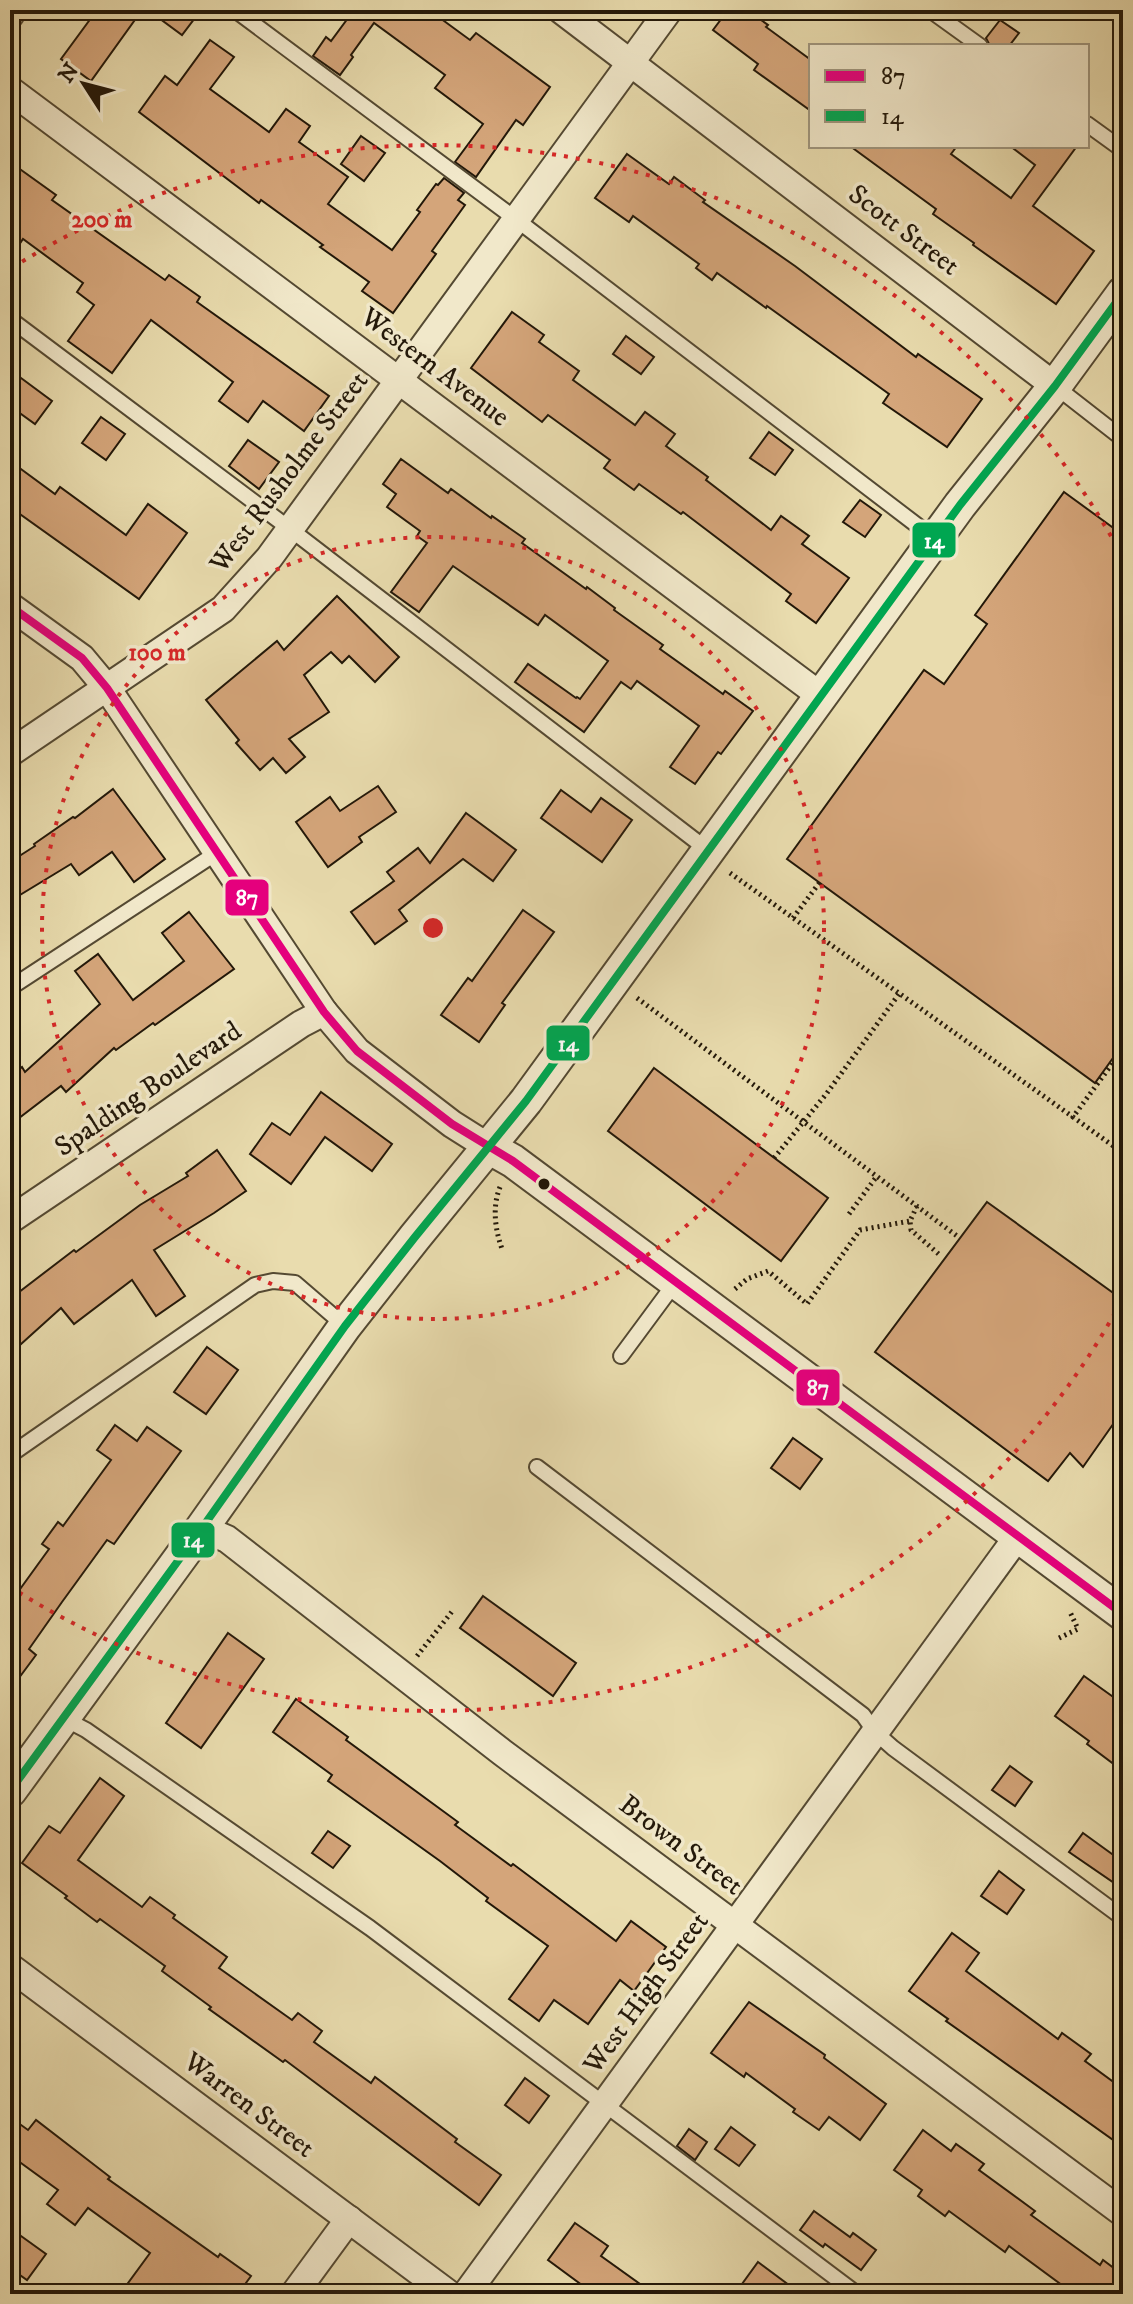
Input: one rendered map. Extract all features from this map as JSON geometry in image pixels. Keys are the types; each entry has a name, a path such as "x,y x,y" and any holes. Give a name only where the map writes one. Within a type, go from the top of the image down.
{"street":[{"name":"Scott Street","path":"561,10 1055,386"},
{"name":"West Rusholme Street","path":"10,753 223,609 269,558 669,10"},
{"name":"Western Avenue","path":"10,90 821,696"},
{"path":"10,1791 345,1326 719,862 821,696 960,505 1055,386 1123,293"},
{"path":"10,606 82,658 107,688 324,1012 357,1051 452,1124 513,1161 1123,1614"},
{"name":"Spalding Boulevard","path":"10,1220 301,1024 324,1012"},
{"name":"Brown Street","path":"202,1528 227,1539 503,1753 1123,2213"},
{"name":"West High Street","path":"466,2294 1018,1536"},
{"name":"Warren Street","path":"10,1967 449,2294"},
{"path":"294,2294 349,2219"}],"lane":[{"path":"235,10 517,220 935,539"},
{"path":"930,10 977,44"},
{"path":"1089,125 1123,150"},
{"path":"10,319 290,529 719,862"},
{"path":"1055,386 1123,438"},
{"path":"10,988 218,852"},
{"path":"10,1455 255,1285 273,1281 295,1283 345,1326"},
{"path":"621,1356 675,1283"},
{"path":"537,1467 863,1715 875,1732 893,1748 1123,1918"},
{"path":"63,1718 86,1730 370,1928 857,2294"}],"path":[{"path":"719,862 1123,1153"},
{"path":"793,918 820,882"},
{"path":"774,1158 805,1122 899,994"},
{"path":"637,998 957,1236"},
{"path":"1073,1117 1123,1049"},
{"path":"849,1214 877,1176"},
{"path":"502,1249 496,1214 497,1196 504,1179"},
{"path":"1117,1208 1123,1200"},
{"path":"917,1206 910,1221 911,1230 941,1256"},
{"path":"735,1289 747,1279 768,1271 807,1304 860,1230 910,1221"},
{"path":"1059,1638 1078,1629 1065,1600"},
{"path":"414,1660 454,1609"}],"building":[{"path":"97,10 142,10 91,81 61,59"},
{"path":"148,10 201,10 182,35"},
{"path":"354,10 429,10 470,40 476,33 550,87 523,125 516,120 476,177 455,162 483,124 435,88 445,75 374,23 340,75 313,56 326,37 331,41"},
{"path":"728,10 747,10 809,59 809,110 754,70 758,64 713,30"},
{"path":"1000,20 1019,33 1011,44 989,44 986,38"},
{"path":"210,40 234,57 210,89 269,132 286,109 310,126 299,142 348,177 328,204 392,250 436,184 444,178 464,193 458,200 465,205 432,251 436,254 393,313 362,291 369,282 320,247 323,245 261,200 259,203 139,112 165,76 177,85"},
{"path":"361,136 385,153 364,181 341,164"},
{"path":"853,148 956,148 951,154 1011,198 1035,165 1013,148 1076,148 1033,206 1094,251 1056,304 933,214 936,209"},
{"path":"627,154 669,184 674,177 705,200 703,202 916,357 918,354 982,399 947,447 883,403 889,394 767,306 717,273 712,280 696,268 699,264 633,216 629,222 595,198"},
{"path":"10,162 56,195 52,200 165,280 169,275 200,297 197,302 329,396 304,431 263,401 248,422 219,401 233,382 151,320 112,373 68,341 94,305 77,292 83,283 23,239 10,258"},
{"path":"512,312 544,335 539,342 579,371 573,380 635,425 645,412 675,434 666,446 771,530 781,516 809,536 802,544 849,578 816,623 786,601 791,594 683,512 681,514 639,484 634,490 604,468 610,460 548,415 542,422 471,368"},
{"path":"626,336 654,357 641,374 613,354"},
{"path":"21,378 52,401 35,424 10,406 10,393"},
{"path":"101,417 125,434 106,460 82,443"},
{"path":"769,432 793,450 775,475 750,458"},
{"path":"248,440 279,462 259,489 229,466"},
{"path":"401,459 448,493 451,489 525,539 522,543 587,587 663,645 660,649 723,694 725,691 753,711 695,784 670,767 699,726 637,681 631,689 621,682 584,732 515,682 528,664 580,699 608,661 545,615 538,625 453,566 419,612 391,592 427,543 417,536 420,531 387,507 396,494 383,484"},
{"path":"10,461 55,494 60,487 126,535 148,504 187,533 139,599 10,507"},
{"path":"1064,492 1123,535 1123,1044 1095,1083 787,859 924,670 944,684 987,624 975,615"},
{"path":"860,500 881,515 865,537 843,522"},
{"path":"337,596 399,657 375,682 349,656 342,663 331,652 304,675 329,712 289,739 305,757 286,773 273,758 260,770 236,743 239,740 206,700 277,641 284,650"},
{"path":"378,786 396,812 359,837 362,842 328,867 296,822 330,797 340,811"},
{"path":"113,789 165,859 134,882 112,852 79,875 71,864 10,901 10,862"},
{"path":"561,790 591,812 601,798 632,820 602,862 541,818"},
{"path":"466,813 516,850 493,881 463,859 399,910 407,921 375,944 351,912 394,881 387,872 418,848 430,863"},
{"path":"523,910 554,932 502,1003 505,1005 479,1042 441,1015 468,978 472,981"},
{"path":"189,912 234,969 155,1025 153,1023 116,1050 114,1048 66,1092 61,1086 10,1125 10,1077 22,1067 25,1072 100,1004 75,971 98,954 133,1000 184,961 162,933"},
{"path":"654,1068 828,1198 781,1261 608,1131"},
{"path":"321,1092 392,1144 372,1171 325,1137 291,1184 250,1154 272,1123 290,1135"},
{"path":"217,1150 246,1191 154,1250 185,1296 156,1316 132,1280 74,1324 61,1308 10,1354 10,1299 74,1250 76,1252 140,1205 188,1176 186,1173"},
{"path":"987,1202 1123,1300 1123,1410 1083,1467 1070,1453 1048,1481 875,1352"},
{"path":"207,1347 238,1370 206,1414 174,1392"},
{"path":"115,1425 137,1441 147,1427 181,1451 114,1544 107,1540 62,1602 29,1649 36,1655 10,1690 10,1603 49,1549 42,1544 58,1522 63,1526 111,1460 97,1450"},
{"path":"793,1438 822,1459 800,1489 771,1468"},
{"path":"483,1596 576,1663 553,1696 460,1628"},
{"path":"228,1633 264,1659 201,1748 166,1723"},
{"path":"1084,1676 1123,1704 1123,1754 1115,1765 1055,1716"},
{"path":"296,1699 348,1737 346,1740 458,1822 455,1825 616,1941 631,1921 666,1947 634,1991 620,1980 588,2024 554,2000 539,2021 509,1999 548,1946 486,1901 488,1898 440,1861 328,1781 332,1775 273,1732"},
{"path":"1010,1766 1032,1782 1015,1806 992,1790"},
{"path":"100,1778 124,1796 78,1860 142,1907 150,1897 175,1915 173,1918 227,1957 219,1968 292,2020 298,2013 322,2031 314,2042 371,2083 375,2077 501,2175 479,2205 285,2060 283,2062 209,2009 211,2007 162,1971 165,1966 100,1919 97,1922 22,1863 49,1826 60,1833"},
{"path":"328,1831 350,1846 333,1868 312,1853"},
{"path":"1083,1833 1123,1862 1123,1889 1069,1852"},
{"path":"999,1871 1024,1890 1007,1914 981,1896"},
{"path":"952,1933 979,1953 966,1971 1058,2039 1062,2033 1091,2054 1085,2061 1123,2089 1123,2147 946,2021 948,2019 909,1991"},
{"path":"749,2002 825,2055 824,2058 886,2104 860,2140 829,2117 819,2130 746,2073 744,2077 711,2053"},
{"path":"525,2078 549,2096 529,2123 505,2105"},
{"path":"10,2117 28,2130 36,2120 110,2177 108,2179 218,2257 220,2254 251,2276 238,2294 120,2294 150,2253 88,2208 75,2225 47,2204 58,2190 10,2155"},
{"path":"731,2127 755,2145 739,2166 715,2149"},
{"path":"689,2129 707,2142 695,2160 677,2146"},
{"path":"923,2130 951,2151 956,2144 984,2164 979,2170 1035,2211 1031,2215 1100,2265 1103,2260 1123,2275 1123,2294 1074,2294 1009,2246 1005,2252 949,2211 945,2216 918,2196 922,2190 894,2170"},
{"path":"814,2211 850,2237 853,2233 876,2250 861,2270 800,2230"},
{"path":"575,2223 608,2246 601,2256 654,2294 594,2294 548,2260"},
{"path":"21,2236 46,2254 27,2280 10,2268 10,2251"},
{"path":"758,2262 801,2294 755,2294 742,2284"}],"transit line":[{"name":"14","path":"10,1791 345,1326 526,1101 960,505 1055,386 1123,293"},
{"name":"87","path":"10,606 82,658 107,688 324,1012 357,1051 452,1124 513,1161 1123,1614"}]}
